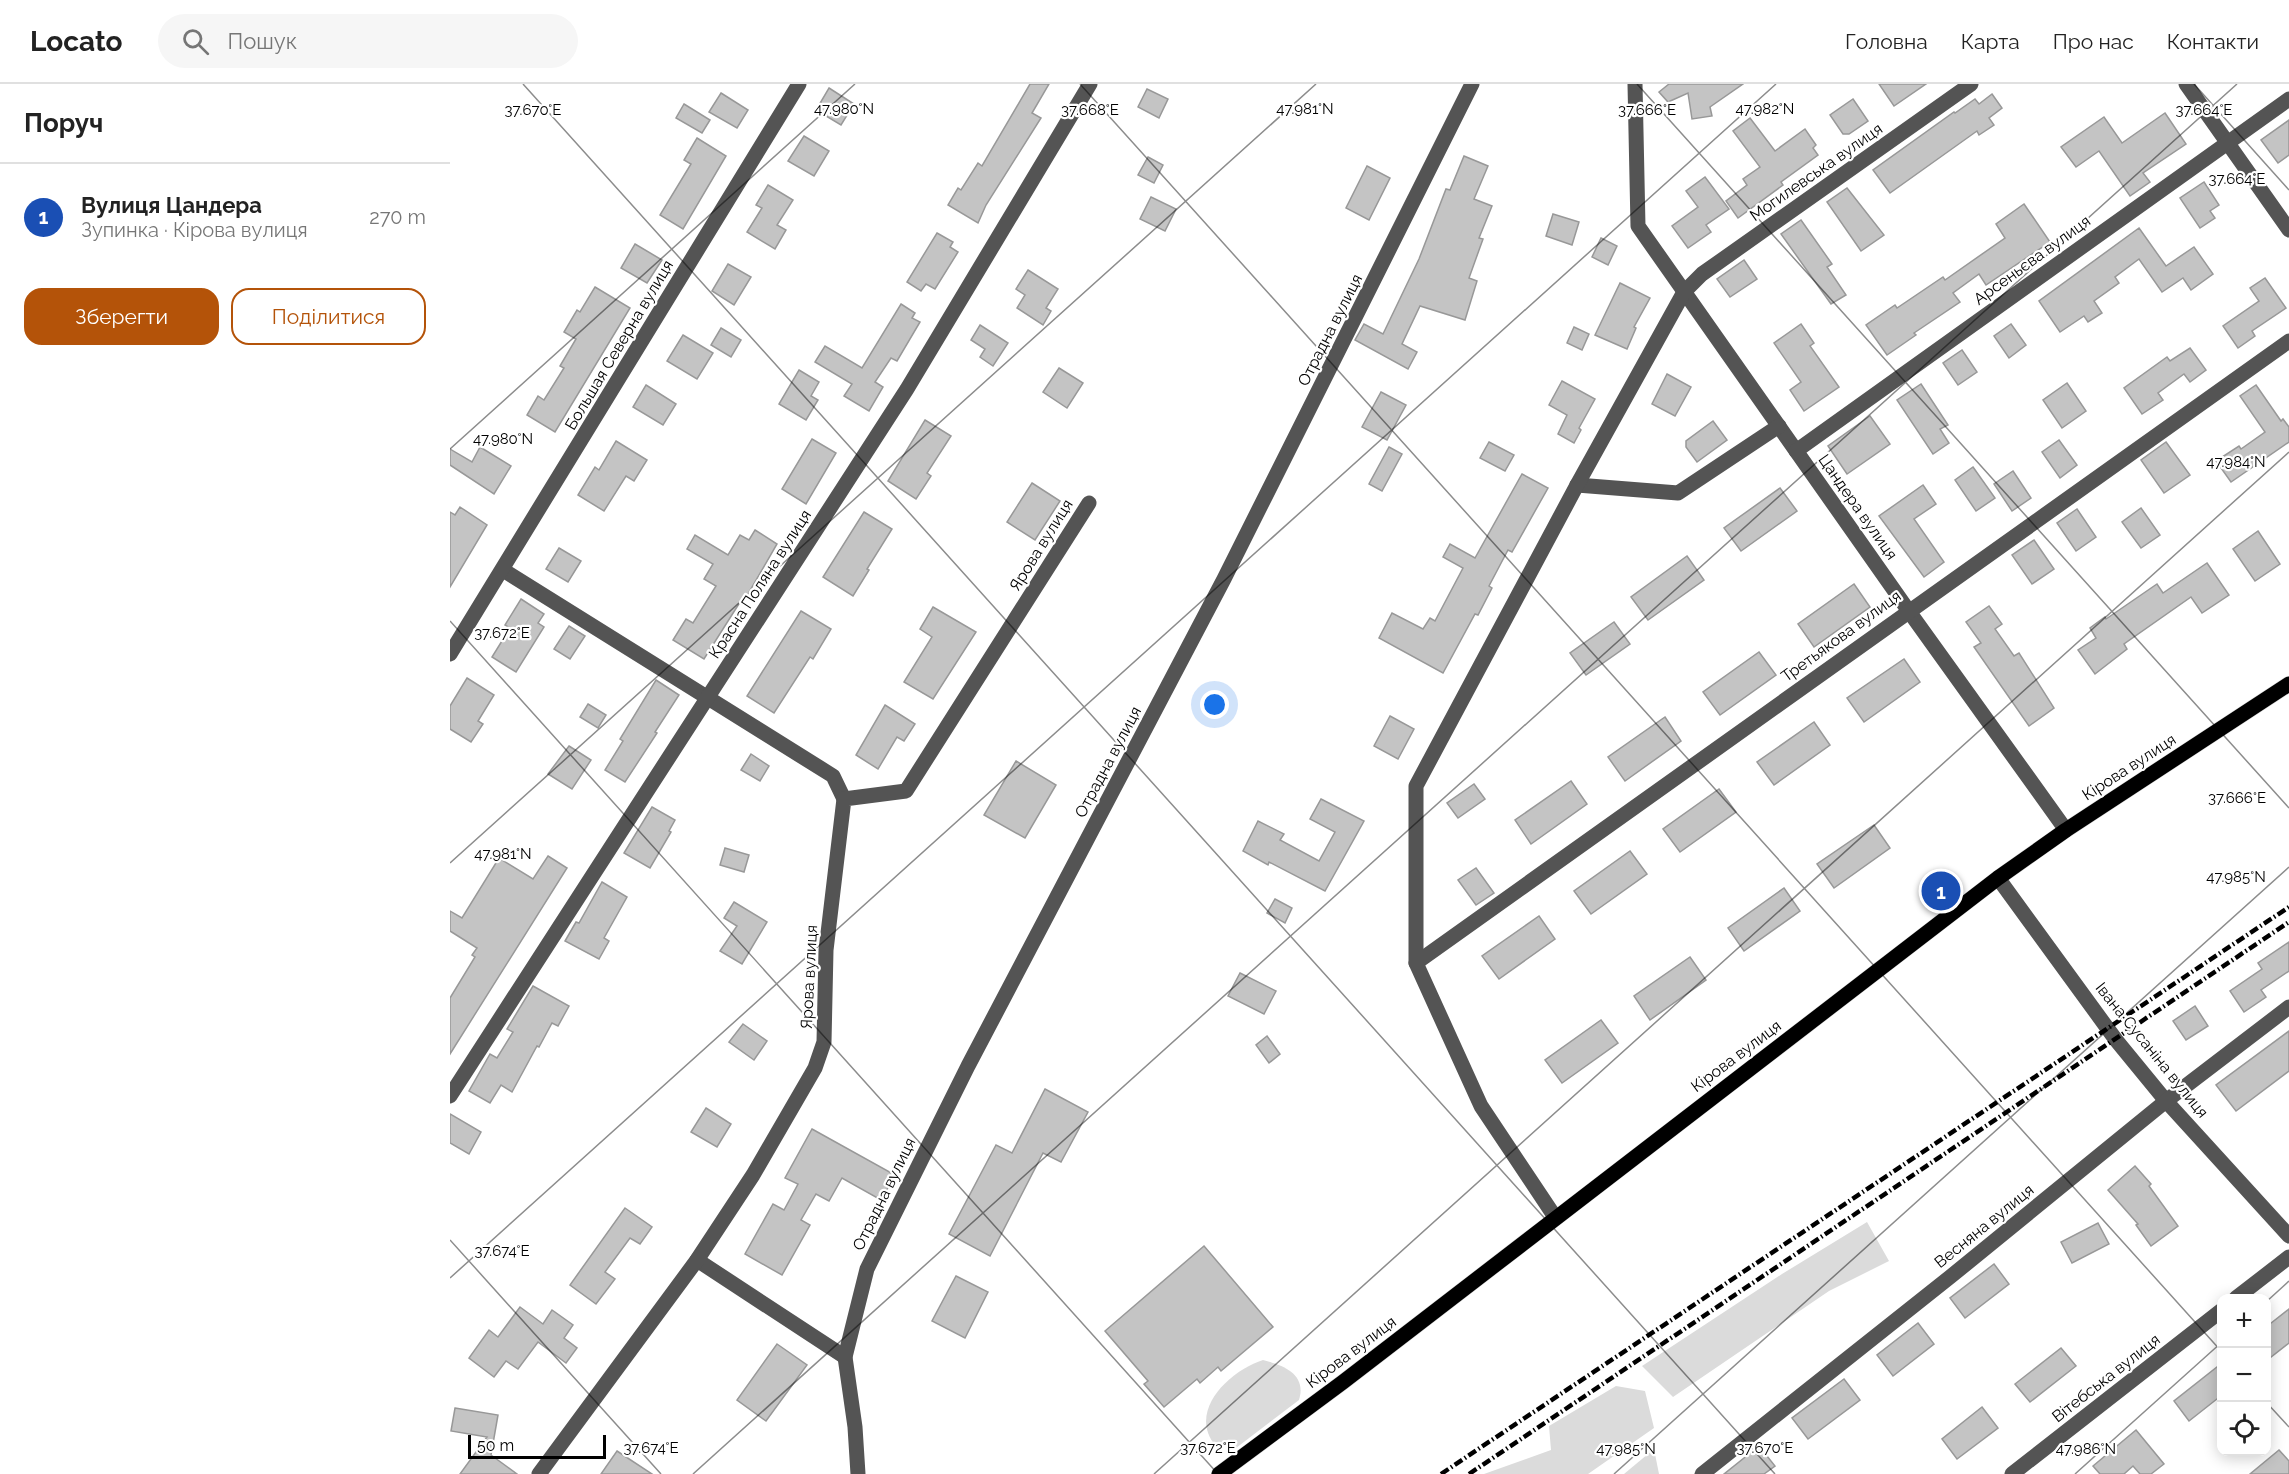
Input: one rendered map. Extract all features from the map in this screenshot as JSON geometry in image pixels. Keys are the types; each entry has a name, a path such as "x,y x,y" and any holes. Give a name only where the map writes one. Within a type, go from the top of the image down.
{"main road":[{"name":"Кірова вулиця","path":"1219,1474 1343,1382 1998,878 2066,830 2289,684"}],"street":[{"name":"Большая Северна вулиця","path":"450,654 799,84"},
{"name":"Красна Поляна вулиця","path":"450,1096 907,389 1090,84"},
{"name":"Отрадна вулиця","path":"858,1474 855,1427 845,1357 867,1269 968,1066 1224,579 1472,84"},
{"name":"Цандера вулиця","path":"1635,84 1638,226 2066,830"},
{"name":"Могилевська вулиця","path":"1684,292 1702,274 1971,84"},
{"path":"2186,84 2289,230"},
{"name":"Арсеньєва вулиця","path":"1796,451 2289,99"},
{"path":"1555,1217 1481,1106 1416,963 1416,786 1577,485 1684,292"},
{"name":"Третьякова вулиця","path":"1416,963 1908,610 2289,341"},
{"path":"1577,485 1678,493 1779,426"},
{"name":"Ярова вулиця","path":"539,1474 698,1260 753,1175 815,1068 824,1042 826,950 844,799 906,791 1089,503"},
{"path":"503,570 833,776 844,799"},
{"name":"Івана Сусаніна вулиця","path":"1998,878 2108,1028 2166,1101 2289,1236"},
{"name":"Весняна вулиця","path":"1702,1474 1950,1278 2166,1101 2289,1007"},
{"path":"2242,1294 2289,1257"},
{"path":"698,1260 845,1357"},
{"name":"Вітебська вулиця","path":"2012,1474 2217,1314"}],"shaded area":[{"path":"1867,1222 1889,1261 1829,1291 1673,1397 1642,1366 1782,1274"},
{"path":"1263,1360 1292,1372 1300,1383 1299,1400 1236,1448 1215,1445 1208,1432 1206,1418 1209,1405 1226,1382 1251,1365"},
{"path":"1616,1386 1645,1391 1654,1428 1588,1474 1484,1474 1551,1450 1549,1426"},
{"path":"1654,1449 1659,1474 1624,1474"}],"building":[{"path":"1030,84 1049,84 1032,113 1041,118 986,205 978,223 948,205 958,188 961,190 978,163 982,166"},
{"path":"1669,84 1743,84 1710,107 1712,116 1692,119 1688,93 1668,102 1659,92"},
{"path":"1879,84 1926,84 1894,106"},
{"path":"829,88 854,104 841,125 816,110"},
{"path":"1147,89 1168,99 1159,118 1138,107"},
{"path":"721,93 748,110 737,128 709,112"},
{"path":"1992,94 2002,108 1989,118 1994,125 1979,135 1977,131 1890,193 1873,170 1954,112 1975,99 1979,104"},
{"path":"1853,99 1868,121 1849,134 1843,134 1830,115"},
{"path":"684,104 710,120 702,133 676,118"},
{"path":"2165,113 2186,144 2143,173 2150,182 2130,196 2099,151 2076,167 2061,147 2104,117 2122,143"},
{"path":"1750,118 1775,151 1805,129 1816,145 1813,148 1818,155 1781,182 1783,185 1738,218 1726,201 1747,185 1743,179 1760,167 1733,131"},
{"path":"2289,120 2289,155 2278,163 2261,140"},
{"path":"804,136 829,151 814,176 788,161"},
{"path":"697,138 726,156 683,229 660,215 691,164 684,160"},
{"path":"1464,156 1488,166 1474,199 1492,206 1479,238 1483,239 1469,278 1477,281 1465,320 1420,306 1402,344 1417,352 1408,369 1355,340 1364,324 1383,334 1419,259 1446,189 1450,190"},
{"path":"1148,157 1163,165 1154,183 1138,175"},
{"path":"1367,166 1390,178 1369,220 1346,208"},
{"path":"1705,177 1729,209 1706,225 1711,232 1688,248 1672,226 1698,207 1686,191"},
{"path":"2204,182 2219,205 2210,211 2215,218 2200,228 2180,198"},
{"path":"768,185 793,200 777,225 786,230 775,249 747,232 762,208 756,205"},
{"path":"1847,188 1884,235 1861,251 1827,202"},
{"path":"1151,197 1176,209 1165,231 1140,219"},
{"path":"2024,204 2050,242 1986,285 1979,274 1953,293 1960,302 1914,333 1916,335 1887,355 1866,325 1895,305 1897,308 1943,277 1945,280 2005,238 1996,224"},
{"path":"1553,214 1579,222 1572,245 1546,236"},
{"path":"1801,220 1832,264 1827,267 1846,295 1831,304 1781,234"},
{"path":"2139,228 2166,266 2194,247 2213,274 2191,290 2183,278 2162,292 2139,259 2115,277 2119,283 2094,301 2102,313 2088,322 2084,316 2060,332 2039,301"},
{"path":"937,233 953,242 950,247 958,252 935,289 926,284 921,291 907,282"},
{"path":"1601,238 1617,246 1608,265 1592,257"},
{"path":"635,244 662,260 647,283 621,268"},
{"path":"1744,260 1757,279 1730,297 1717,279"},
{"path":"728,264 751,277 734,305 712,291"},
{"path":"1028,270 1058,289 1046,308 1051,311 1043,325 1017,308 1025,295 1016,289"},
{"path":"2265,278 2286,308 2252,331 2255,336 2238,348 2223,326 2259,301 2250,288"},
{"path":"1620,283 1650,298 1634,327 1636,328 1627,349 1595,335"},
{"path":"595,287 630,308 555,432 527,415 538,396 544,400 564,368 560,366 576,339 564,332 577,310 580,312"},
{"path":"901,304 915,313 912,318 920,322 897,361 891,358 875,382 883,387 869,411 844,396 852,384 815,362 825,346 862,368"},
{"path":"1801,324 1814,343 1810,346 1839,387 1804,411 1790,390 1801,382 1774,343"},
{"path":"2011,324 2026,345 2009,358 1994,336"},
{"path":"980,325 1008,343 993,366 980,357 985,349 971,340"},
{"path":"1574,327 1589,334 1582,350 1567,343"},
{"path":"721,328 741,340 731,357 711,345"},
{"path":"683,335 713,353 697,379 667,361"},
{"path":"2190,348 2206,370 2190,382 2184,374 2158,393 2163,400 2142,414 2124,388 2167,357 2170,361"},
{"path":"1962,350 1977,372 1958,385 1943,363"},
{"path":"1059,368 1083,383 1067,408 1043,392"},
{"path":"799,370 819,382 811,396 818,400 806,420 779,404"},
{"path":"1667,374 1691,387 1675,416 1652,404"},
{"path":"1562,381 1595,399 1579,428 1581,430 1574,443 1558,434 1567,415 1549,405"},
{"path":"2067,383 2086,411 2062,428 2043,400"},
{"path":"1921,384 1948,425 1940,429 1949,443 1933,454 1897,400"},
{"path":"646,385 676,404 663,425 633,407"},
{"path":"2256,385 2281,421 2283,419 2289,427 2289,442 2231,482 2216,461 2239,446 2241,449 2265,432 2240,396"},
{"path":"1381,392 1406,405 1387,440 1362,427"},
{"path":"1870,416 1890,444 1847,474 1828,446"},
{"path":"925,420 951,436 927,473 931,476 916,499 888,481"},
{"path":"1713,421 1727,440 1697,462 1686,447 1686,441"},
{"path":"812,439 836,453 806,504 782,489"},
{"path":"2059,440 2077,465 2060,478 2042,452"},
{"path":"616,441 647,460 634,481 626,476 604,511 578,495 595,467 599,470"},
{"path":"1489,442 1514,455 1505,471 1480,458"},
{"path":"2166,442 2190,475 2164,493 2141,460"},
{"path":"480,447 511,466 494,494 450,465 450,449 472,462"},
{"path":"1389,447 1402,454 1382,491 1369,484"},
{"path":"1973,467 1995,498 1976,511 1955,480"},
{"path":"2013,471 2031,498 2012,511 1994,484"},
{"path":"1522,474 1548,488 1512,552 1508,550 1489,586 1492,588 1478,615 1475,614 1443,673 1379,638 1392,613 1423,629 1430,618 1435,621 1463,568 1443,557 1450,544 1475,558"},
{"path":"1032,483 1060,501 1035,540 1007,522"},
{"path":"1923,485 1936,504 1914,519 1944,562 1924,577 1879,516"},
{"path":"1780,488 1797,511 1741,551 1724,528"},
{"path":"460,507 487,525 450,587 450,512 455,515"},
{"path":"2141,508 2160,535 2141,548 2122,522"},
{"path":"2077,509 2096,537 2076,551 2057,523"},
{"path":"864,512 892,529 853,596 823,577"},
{"path":"755,530 777,544 744,601 742,599 704,659 673,640 686,619 693,623 716,586 704,579 713,564 687,549 695,535 728,555 740,535 749,540"},
{"path":"2258,531 2280,564 2255,581 2233,549"},
{"path":"2034,540 2054,569 2032,584 2012,555"},
{"path":"559,548 581,561 568,582 546,569"},
{"path":"1687,556 1704,580 1648,620 1631,597"},
{"path":"2207,563 2229,595 2202,613 2191,597 2124,644 2127,649 2095,674 2078,650 2096,638 2090,628 2157,584 2163,593"},
{"path":"1854,584 1870,607 1814,647 1798,624"},
{"path":"521,599 544,614 538,623 544,627 516,672 492,657 510,628 505,625"},
{"path":"1989,606 2002,624 1995,629 2014,656 2019,653 2054,708 2029,726 1974,647 1981,643 1966,622"},
{"path":"933,607 976,632 933,699 904,682 932,637 920,629"},
{"path":"801,611 831,629 813,659 810,657 774,713 747,696"},
{"path":"1614,622 1630,644 1586,675 1570,653"},
{"path":"569,626 585,636 570,659 554,649"},
{"path":"1759,652 1776,675 1720,715 1703,692"},
{"path":"1904,659 1920,682 1864,722 1847,698"},
{"path":"467,678 494,695 478,721 483,724 471,742 450,729 450,706"},
{"path":"656,680 679,695 625,782 605,770 623,741 620,739"},
{"path":"588,704 606,715 598,728 580,717"},
{"path":"885,705 915,724 904,741 897,737 878,769 856,755"},
{"path":"1390,716 1414,729 1398,759 1374,746"},
{"path":"1665,717 1681,741 1625,781 1608,757"},
{"path":"1814,722 1830,745 1774,785 1757,762"},
{"path":"569,746 591,760 572,789 548,774"},
{"path":"751,754 769,766 760,781 741,770"},
{"path":"1016,761 1056,785 1025,838 984,815"},
{"path":"1571,781 1587,804 1531,844 1515,820"},
{"path":"1474,784 1485,799 1458,818 1447,803"},
{"path":"1719,789 1736,812 1680,852 1663,829"},
{"path":"1321,799 1364,821 1325,891 1243,851 1258,821 1284,834 1280,840 1319,861 1335,832 1310,819"},
{"path":"652,807 675,820 669,831 671,832 650,868 624,853"},
{"path":"1874,825 1890,848 1834,888 1817,864"},
{"path":"725,848 749,855 744,872 720,865"},
{"path":"1630,851 1647,874 1591,914 1574,891"},
{"path":"548,856 567,868 450,1054 450,998 475,957 472,955 477,948 450,931 450,911 462,918 499,858 533,879"},
{"path":"1476,868 1494,893 1476,905 1458,880"},
{"path":"602,882 627,897 604,938 609,941 599,959 565,941 576,922 579,923"},
{"path":"1784,888 1800,911 1744,951 1728,928"},
{"path":"1275,899 1292,908 1285,923 1267,913"},
{"path":"734,902 767,922 742,964 720,951 737,926 724,918"},
{"path":"1539,916 1555,939 1499,979 1482,956"},
{"path":"2289,942 2289,971 2261,990 2266,997 2244,1012 2230,991 2262,969 2258,963"},
{"path":"1690,957 1706,980 1650,1020 1634,996"},
{"path":"1240,973 1276,991 1264,1014 1228,996"},
{"path":"533,986 569,1006 558,1026 552,1023 512,1092 501,1085 490,1103 469,1091 490,1054 497,1058 513,1032 507,1029"},
{"path":"2195,1006 2208,1026 2186,1040 2173,1021"},
{"path":"1601,1020 1618,1043 1562,1083 1545,1060"},
{"path":"743,1024 767,1041 754,1060 729,1042"},
{"path":"2289,1031 2289,1071 2236,1111 2216,1085"},
{"path":"1267,1036 1280,1054 1269,1063 1256,1045"},
{"path":"1045,1089 1088,1112 1061,1162 1043,1153 990,1256 949,1234 996,1145 1012,1153"},
{"path":"706,1108 731,1124 717,1147 691,1132"},
{"path":"450,1114 481,1132 469,1154 450,1143"},
{"path":"812,1129 895,1175 881,1200 842,1178 829,1201 816,1194 801,1220 810,1225 782,1275 745,1254 773,1204 784,1210 798,1184 785,1178"},
{"path":"2135,1166 2151,1184 2149,1186 2178,1226 2151,1246 2136,1225 2138,1224 2108,1190"},
{"path":"625,1208 652,1227 640,1244 630,1238 605,1272 615,1279 596,1304 570,1285"},
{"path":"2098,1223 2109,1244 2072,1263 2061,1242"},
{"path":"1204,1246 1273,1327 1221,1371 1218,1367 1200,1383 1197,1379 1164,1407 1144,1384 1148,1381 1105,1331"},
{"path":"1994,1264 2009,1284 1965,1318 1950,1298"},
{"path":"956,1276 988,1292 965,1338 932,1321"},
{"path":"520,1307 543,1324 552,1310 573,1325 564,1338 577,1348 566,1363 538,1342 518,1369 506,1361 494,1377 469,1358 489,1330 498,1337"},
{"path":"2289,1309 2289,1343 2271,1357 2271,1348 2271,1323"},
{"path":"1918,1323 1934,1344 1893,1376 1877,1355"},
{"path":"777,1344 807,1365 766,1421 737,1400"},
{"path":"2061,1348 2076,1366 2030,1402 2015,1384"},
{"path":"2217,1367 2217,1399 2189,1421 2174,1401"},
{"path":"1844,1379 1860,1400 1808,1439 1792,1418"},
{"path":"1982,1407 1998,1428 1957,1459 1942,1439"},
{"path":"455,1408 498,1415 491,1455 517,1474 460,1474 487,1437 451,1431"},
{"path":"2136,1430 2164,1464 2151,1474 2140,1474 2133,1466 2124,1474 2100,1474 2093,1466"},
{"path":"1759,1446 1775,1466 1764,1474 1724,1474"},
{"path":"2279,1450 2289,1461 2289,1474 2250,1474"},
{"path":"617,1451 652,1474 601,1474"}],"railway":[{"path":"1441,1474 2289,907"},
{"path":"1469,1474 2289,922"}],"place":[{"name":"Вулиця Цандера","path":"1941,891"}]}
